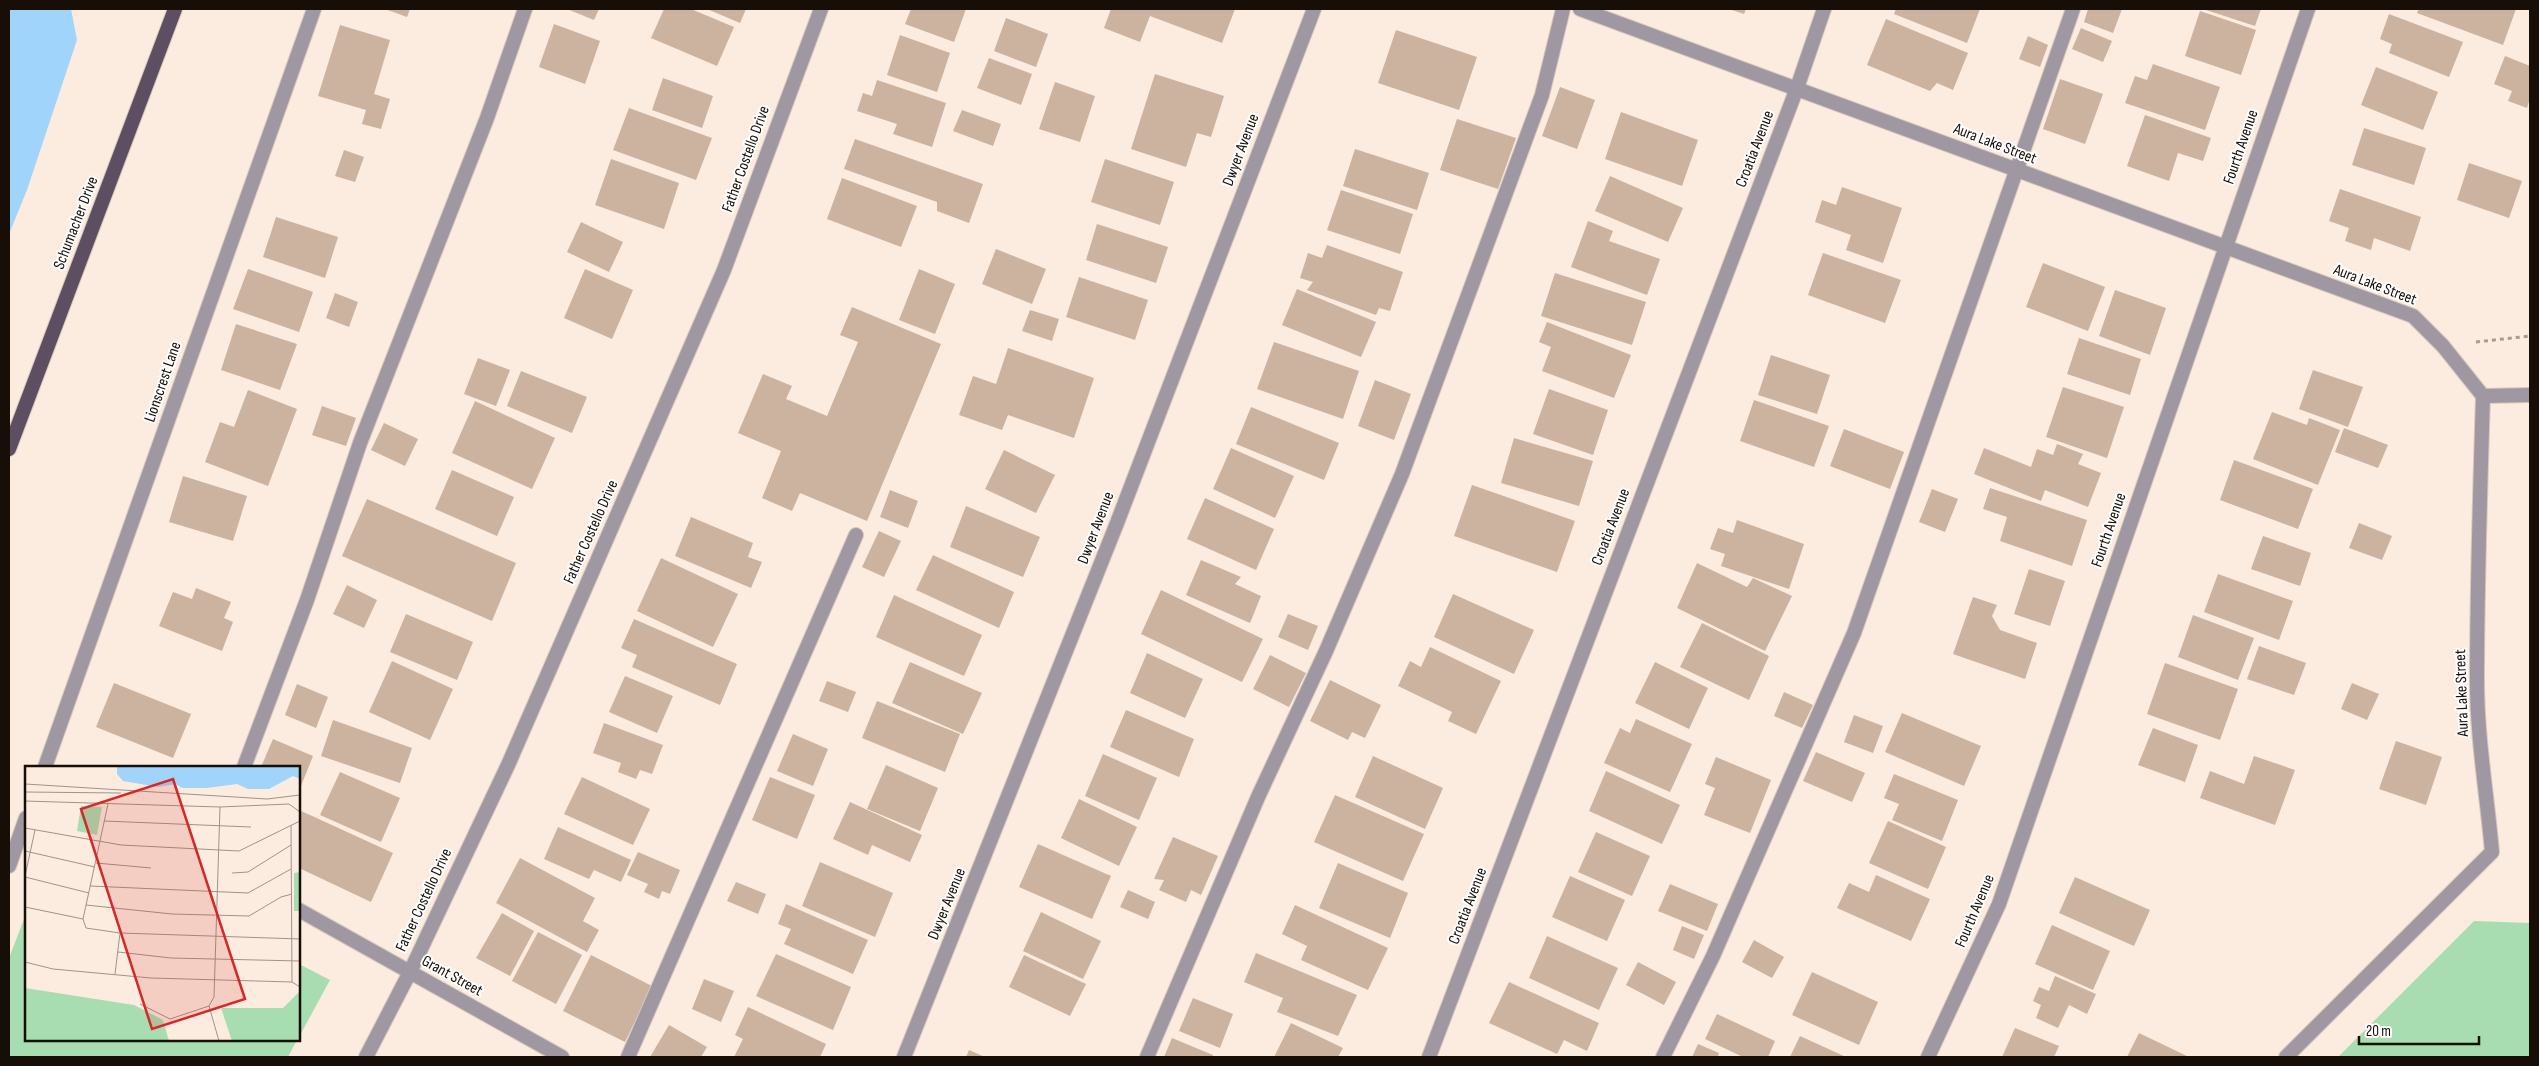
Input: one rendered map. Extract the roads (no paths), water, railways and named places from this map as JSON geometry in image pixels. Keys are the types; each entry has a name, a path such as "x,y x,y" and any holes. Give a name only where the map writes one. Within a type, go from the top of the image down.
{"main road":[{"name":"Schumacher Drive","path":"9,449 175,9"}],"street":[{"name":"Lionscrest Lane","path":"45,766 314,9"},
{"path":"244,766 307,600 360,443 487,118 525,9"},
{"name":"Father Costello Drive","path":"366,1057 410,972 508,765 724,270 821,9"},
{"name":"Dwyer Avenue","path":"904,1057 1117,523 1314,9"},
{"path":"1147,1057 1258,797 1326,651 1402,474 1542,95 1563,9"},
{"name":"Aura Lake Street","path":"1580,9 2224,248 2413,316 2443,346 2483,396 2477,682 2479,727 2492,852 2286,1057"},
{"name":"Croatia Avenue","path":"1429,1057 1797,88 1824,9"},
{"path":"1663,1057 1713,956 1854,633 2073,9"},
{"name":"Fourth Avenue","path":"1928,1057 1999,904 2308,9"},
{"path":"2483,396 2530,395"},
{"path":"628,1057 856,535"},
{"path":"9,866 25,821"},
{"name":"Grant Street","path":"300,911 562,1057"}],"water":[{"path":"9,9 71,9 77,40 27,190 9,234"}]}
